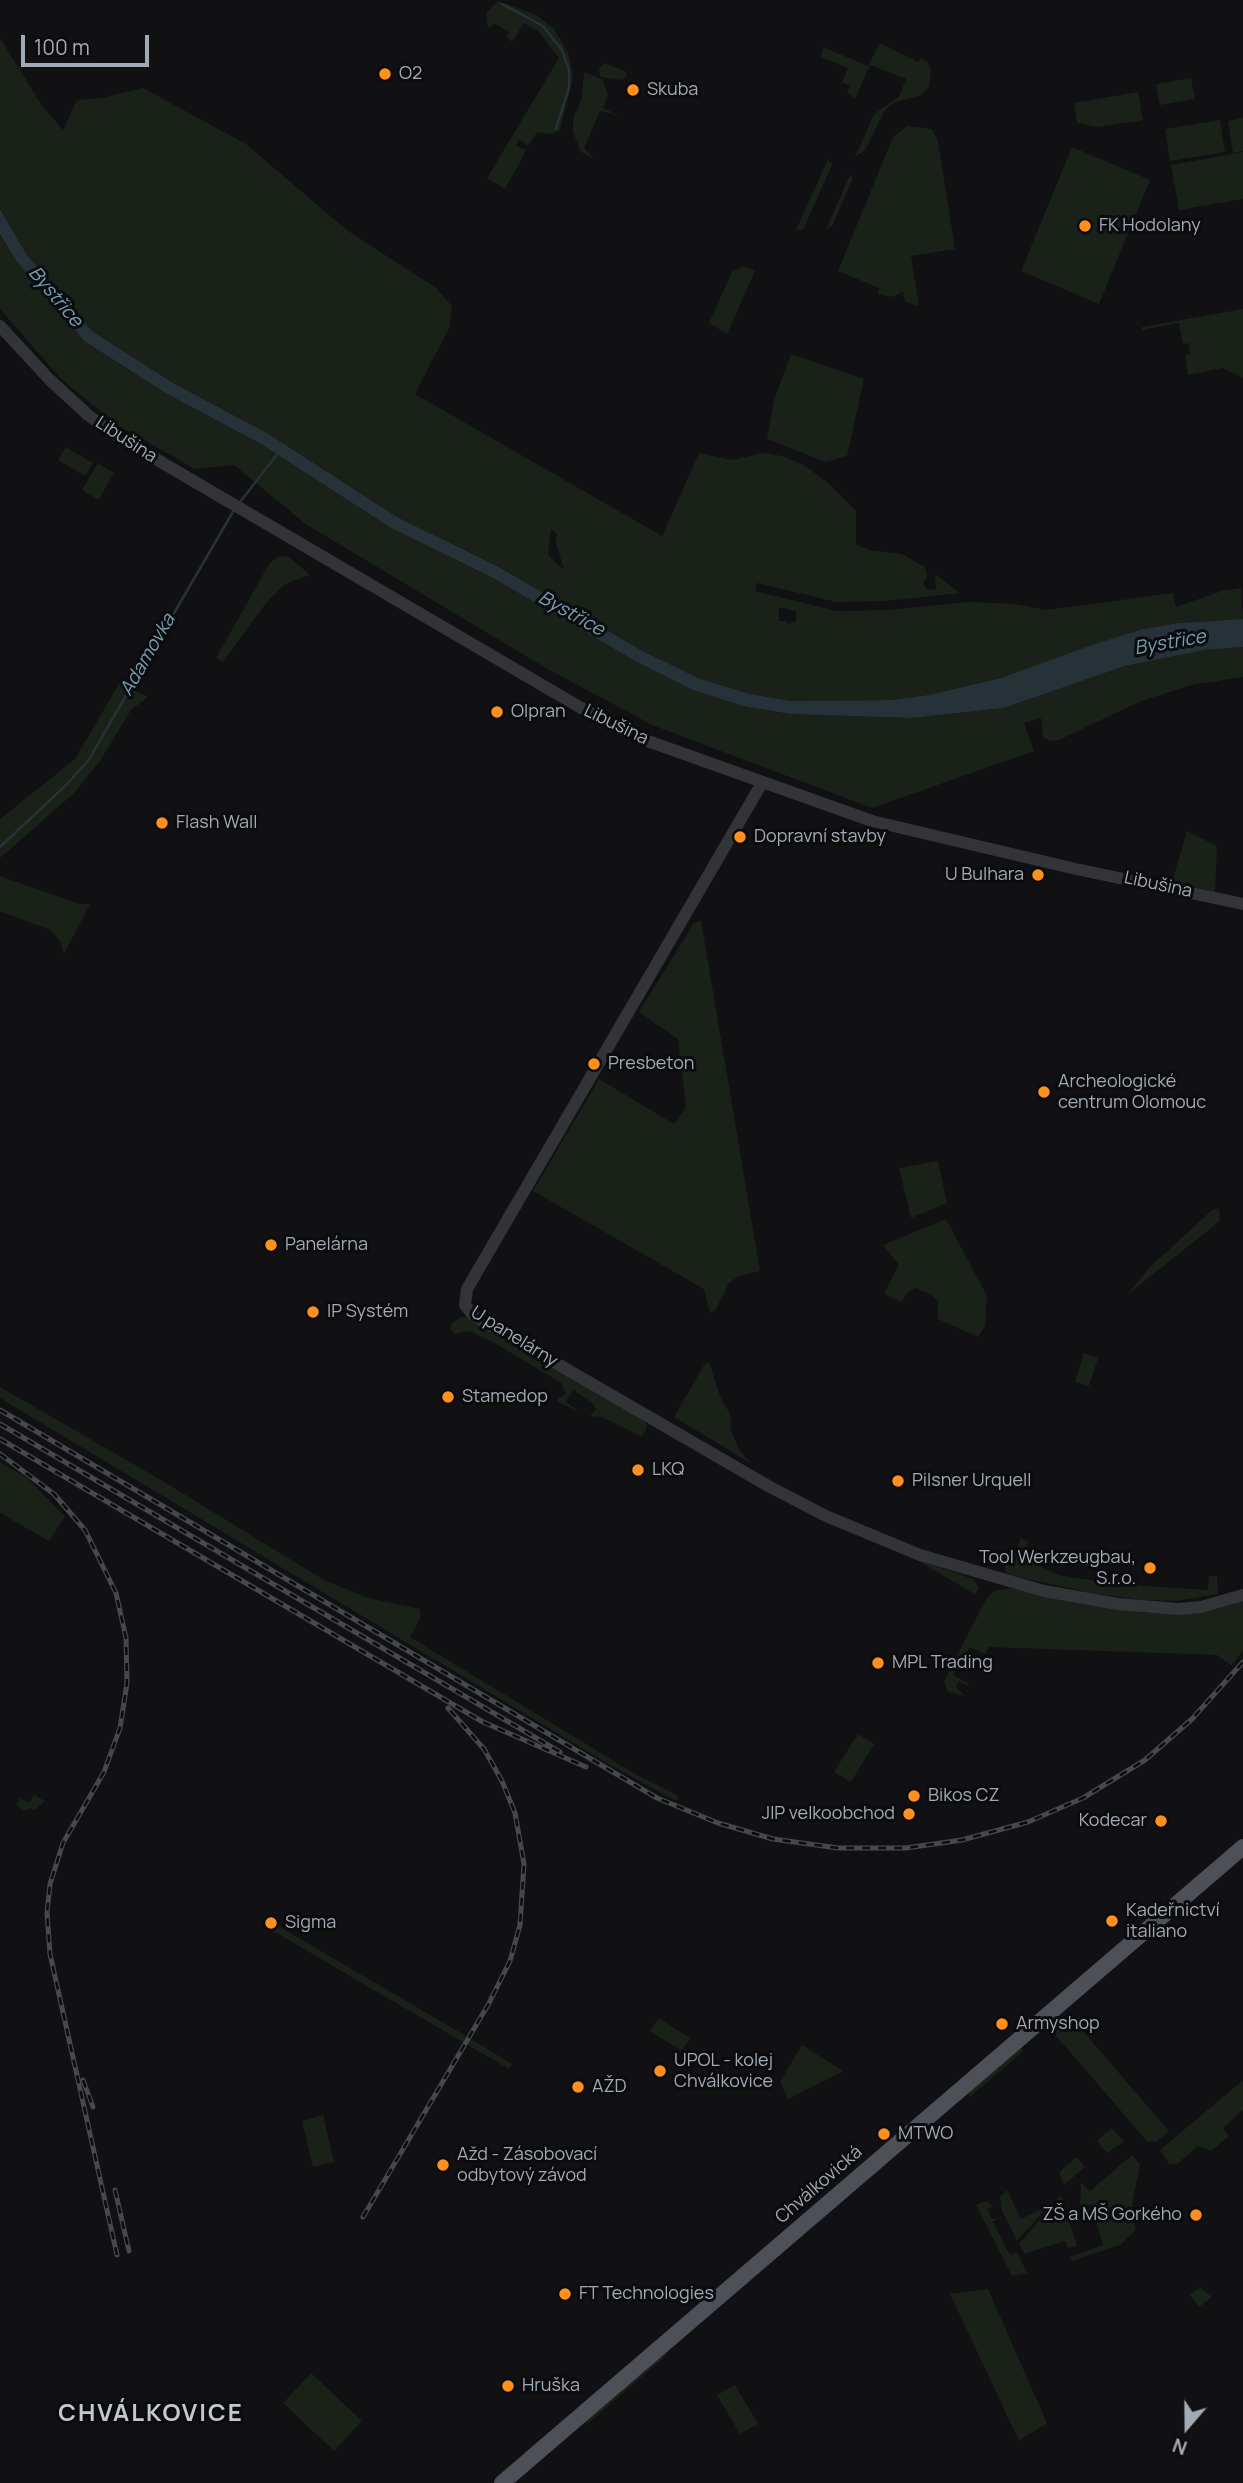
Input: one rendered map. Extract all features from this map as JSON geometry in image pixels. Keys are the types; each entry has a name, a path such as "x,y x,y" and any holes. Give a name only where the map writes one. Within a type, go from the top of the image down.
{"main road":[{"name":"Chválkovická","path":"502,2483 1243,1847"}],"street":[{"name":"Libušina","path":"0,326 49,379 102,426 583,709 645,740 872,821 1085,871 1243,904"},
{"name":"U panelárny","path":"762,783 467,1289 465,1305 473,1315 791,1498 873,1537 991,1577 1076,1597 1153,1608 1201,1607 1243,1595"}],"shaded area":[{"path":"498,1 536,15 554,29 568,52 573,77 560,130 551,134 537,132 528,146 519,139 516,145 524,150 528,147 505,189 487,178 559,58 538,31 524,23 512,42 506,37 509,32 494,23 488,27 486,13"},
{"path":"0,38 41,104 63,130 77,100 101,98 143,88 246,144 348,231 436,288 452,306 450,326 415,394 662,536 699,453 732,460 764,453 782,456 804,465 827,482 856,511 856,544 869,550 902,554 925,567 927,577 923,582 927,590 936,589 935,574 960,593 886,601 836,602 757,583 755,591 837,611 887,610 969,602 1015,604 1046,610 1173,593 1176,607 1222,591 1241,588 1243,619 1179,623 1143,629 1001,678 928,695 892,700 791,701 750,694 698,678 641,650 499,567 397,517 267,433 173,383 92,331 27,255 0,209","holes":["551,529 557,534 555,539 564,570 548,555","779,607 796,611 796,621 787,624 786,621 779,621"]},
{"path":"880,43 918,62 921,58 927,61 931,70 929,87 920,96 895,102 885,110 865,150 855,157 874,114 899,97 906,79 870,65 855,99 847,92 850,86 842,82 848,68 821,57 823,47 868,66"},
{"path":"604,63 623,70 627,74 623,80 600,77 599,69"},
{"path":"584,72 602,79 608,95 603,108 618,115 600,111 584,148 594,159 581,152 573,132 573,119 582,97"},
{"path":"1191,78 1195,99 1160,105 1156,84"},
{"path":"1138,92 1143,120 1098,127 1077,123 1074,103"},
{"path":"1243,118 1243,151 1233,153 1228,121"},
{"path":"1220,120 1225,152 1170,161 1165,129"},
{"path":"907,126 932,129 938,141 955,249 911,256 919,306 905,302 903,292 891,297 877,294 879,288 838,271 893,137"},
{"name":"FK Hodolany","path":"1072,147 1150,180 1099,304 1021,271"},
{"path":"1243,152 1243,199 1179,210 1171,165"},
{"path":"828,159 832,165 803,230 796,230"},
{"path":"845,168 853,178 832,226 826,229 850,175"},
{"path":"0,234 17,262 84,341 167,394 261,444 391,528 493,578 635,661 747,707 789,714 912,718 1004,708 1125,666 1205,650 1243,647 1243,677 1192,685 1141,701 1059,740 1051,741 1043,737 1041,718 1024,723 1034,751 872,808 652,725 546,668 307,525 234,465 195,469 119,426 62,380 0,309"},
{"path":"743,266 755,271 727,334 709,323 732,272"},
{"path":"1243,309 1243,378 1223,368 1188,375 1185,355 1190,354 1188,343 1183,344 1179,323 1142,330 1142,327"},
{"path":"791,354 864,379 847,456 826,462 767,439 774,400"},
{"path":"66,447 93,463 85,476 58,460"},
{"path":"98,463 114,473 98,500 82,490"},
{"path":"288,556 310,575 285,584 266,603 223,662 216,658 269,564 277,557"},
{"path":"120,682 148,697 131,710 100,761 73,794 0,858 0,819 75,759"},
{"path":"1187,831 1217,846 1215,892 1172,882"},
{"path":"0,876 79,904 90,904 64,954 60,941 50,930 0,911"},
{"path":"701,920 760,1271 739,1276 729,1283 715,1311 710,1313 704,1289 533,1191 599,1079 674,1124 686,1107 678,1039 639,1012 694,923"},
{"path":"938,1161 947,1203 911,1218 899,1168"},
{"path":"1219,1208 1220,1221 1127,1295 1150,1267 1211,1211"},
{"path":"946,1219 987,1296 985,1326 978,1337 938,1319 938,1301 930,1294 915,1288 907,1293 901,1302 884,1294 899,1265 883,1245"},
{"path":"461,1317 467,1317 645,1421 647,1427 642,1437 602,1417 590,1416 596,1409 593,1403 573,1390 566,1402 582,1414 559,1402 557,1400 566,1393 561,1383 498,1345 470,1331 454,1334 450,1328 452,1323"},
{"path":"1084,1353 1098,1358 1089,1386 1075,1382"},
{"path":"709,1362 720,1396 730,1414 731,1430 739,1450 752,1464 674,1417 704,1365"},
{"path":"0,1387 161,1480 324,1580 368,1598 420,1609 420,1618 410,1637 637,1775 679,1796 676,1801 605,1762 0,1398"},
{"path":"0,1462 27,1478 65,1516 49,1541 0,1513"},
{"path":"1021,1538 1029,1542 1021,1556 1058,1575 1117,1584 1208,1590 1209,1576 1217,1576 1218,1594 1176,1601 1144,1600 1091,1593 1011,1575 1006,1572 1004,1561 1008,1550 1015,1552"},
{"path":"915,1559 973,1579 979,1588 976,1595"},
{"path":"1012,1588 1146,1613 1212,1610 1243,1601 1243,1650 1232,1666 1217,1655 989,1647 985,1654 970,1647 953,1675 969,1684 968,1686 959,1681 956,1687 965,1696 948,1692 944,1681 985,1601 994,1591"},
{"path":"858,1734 874,1744 851,1782 834,1772"},
{"path":"34,1795 45,1801 35,1810 30,1808 25,1811 16,1805 20,1798 29,1803"},
{"path":"273,1923 466,2036 463,2042 270,1929"},
{"path":"1068,2014 1169,2131 1156,2142 1147,2141 1051,2030"},
{"path":"659,2018 690,2038 682,2051 650,2031"},
{"path":"471,2039 512,2064 509,2069 468,2045"},
{"path":"802,2045 843,2071 788,2099 780,2082"},
{"path":"1019,2046 1023,2050 1021,2053 970,2097 969,2092"},
{"path":"1243,2080 1243,2110 1223,2128 1229,2136 1211,2151 1198,2146 1177,2164 1169,2164 1160,2150"},
{"path":"323,2115 334,2162 313,2167 302,2121"},
{"path":"1112,2128 1124,2142 1107,2153 1097,2141 1088,2148"},
{"path":"1132,2155 1140,2164 1131,2211 1136,2230 1120,2245 1072,2261 1070,2257 1103,2245 1091,2204 1080,2207 1081,2182 1090,2191"},
{"path":"1077,2157 1085,2167 1064,2185 1059,2172"},
{"path":"1007,2190 1021,2219 1049,2205 1017,2241 1002,2211 1000,2197"},
{"path":"1061,2195 1077,2246 1068,2248 1065,2241 1024,2254 1019,2244"},
{"path":"986,2201 993,2206 987,2209 992,2219 1000,2218 993,2222 1010,2255 1017,2252 1027,2273 1012,2276 976,2205"},
{"path":"1200,2287 1212,2297 1199,2307 1190,2295"},
{"path":"988,2289 1047,2423 1019,2441 950,2294"},
{"path":"665,2353 668,2354 585,2426 587,2420"},
{"path":"311,2373 362,2421 334,2451 283,2403"},
{"path":"735,2385 758,2424 740,2434 717,2395"}],"water":[{"name":"Bystřice","path":"0,209 27,255 92,331 173,383 267,433 397,517 499,567 641,650 698,678 750,694 791,701 892,700 928,695 1001,678 1143,629 1179,623 1243,619 1243,647 1205,650 1125,666 1004,708 912,718 790,714 747,707 693,690 635,661 493,578 391,528 261,444 167,394 84,341 17,262 0,234"}],"waterway":[{"path":"502,4 543,26 562,50 569,70 569,88 556,129"},
{"name":"Adamovka","path":"240,502 279,452"},
{"name":"Adamovka","path":"0,847 88,761 234,510"}],"railway":[{"path":"0,1410 657,1798 718,1823 773,1839 838,1848 906,1848 962,1840 1028,1822 1083,1798 1145,1760 1192,1719 1243,1662"},
{"path":"0,1424 560,1752"},
{"path":"0,1439 483,1722 586,1767"},
{"path":"0,1454 54,1494 85,1530 116,1593 126,1638 127,1683 120,1728 104,1772 63,1843 50,1884 47,1913 50,1954 117,2255"},
{"path":"363,2217 488,2005 510,1961 520,1925 524,1864 515,1813 502,1781 484,1749 448,1708"},
{"path":"83,2080 93,2107"},
{"path":"115,2190 129,2251"}],"place":[{"name":"O2","path":"385,74"},
{"name":"Skuba","path":"633,90"},
{"name":"FK Hodolany","path":"1085,226"},
{"name":"Olpran","path":"497,712"},
{"name":"Flash Wall","path":"162,823"},
{"name":"Dopravní stavby","path":"740,837"},
{"name":"U Bulhara","path":"1038,875"},
{"name":"Presbeton","path":"594,1064"},
{"name":"Archeologické centrum Olomouc","path":"1044,1092"},
{"name":"Panelárna","path":"271,1245"},
{"name":"IP Systém","path":"313,1312"},
{"name":"Stamedop","path":"448,1397"},
{"name":"LKQ","path":"638,1470"},
{"name":"Pilsner Urquell","path":"898,1481"},
{"name":"Tool Werkzeugbau, S.r.o.","path":"1150,1568"},
{"name":"MPL Trading","path":"878,1663"},
{"name":"Bikos CZ","path":"914,1796"},
{"name":"JIP velkoobchod","path":"909,1814"},
{"name":"Kodecar","path":"1161,1821"},
{"name":"Kadeřnictví italiano","path":"1112,1921"},
{"name":"Sigma","path":"271,1923"},
{"name":"Armyshop","path":"1002,2024"},
{"name":"UPOL - kolej Chválkovice","path":"660,2071"},
{"name":"AŽD","path":"578,2087"},
{"name":"MTWO","path":"884,2134"},
{"name":"Ažd - Zásobovací odbytový závod","path":"443,2165"},
{"name":"ZŠ a MŠ Gorkého","path":"1196,2215"},
{"name":"FT Technologies","path":"565,2294"},
{"name":"Hruška","path":"508,2386"}],"district":[{"name":"CHVÁLKOVICE","path":"151,2414"}]}
